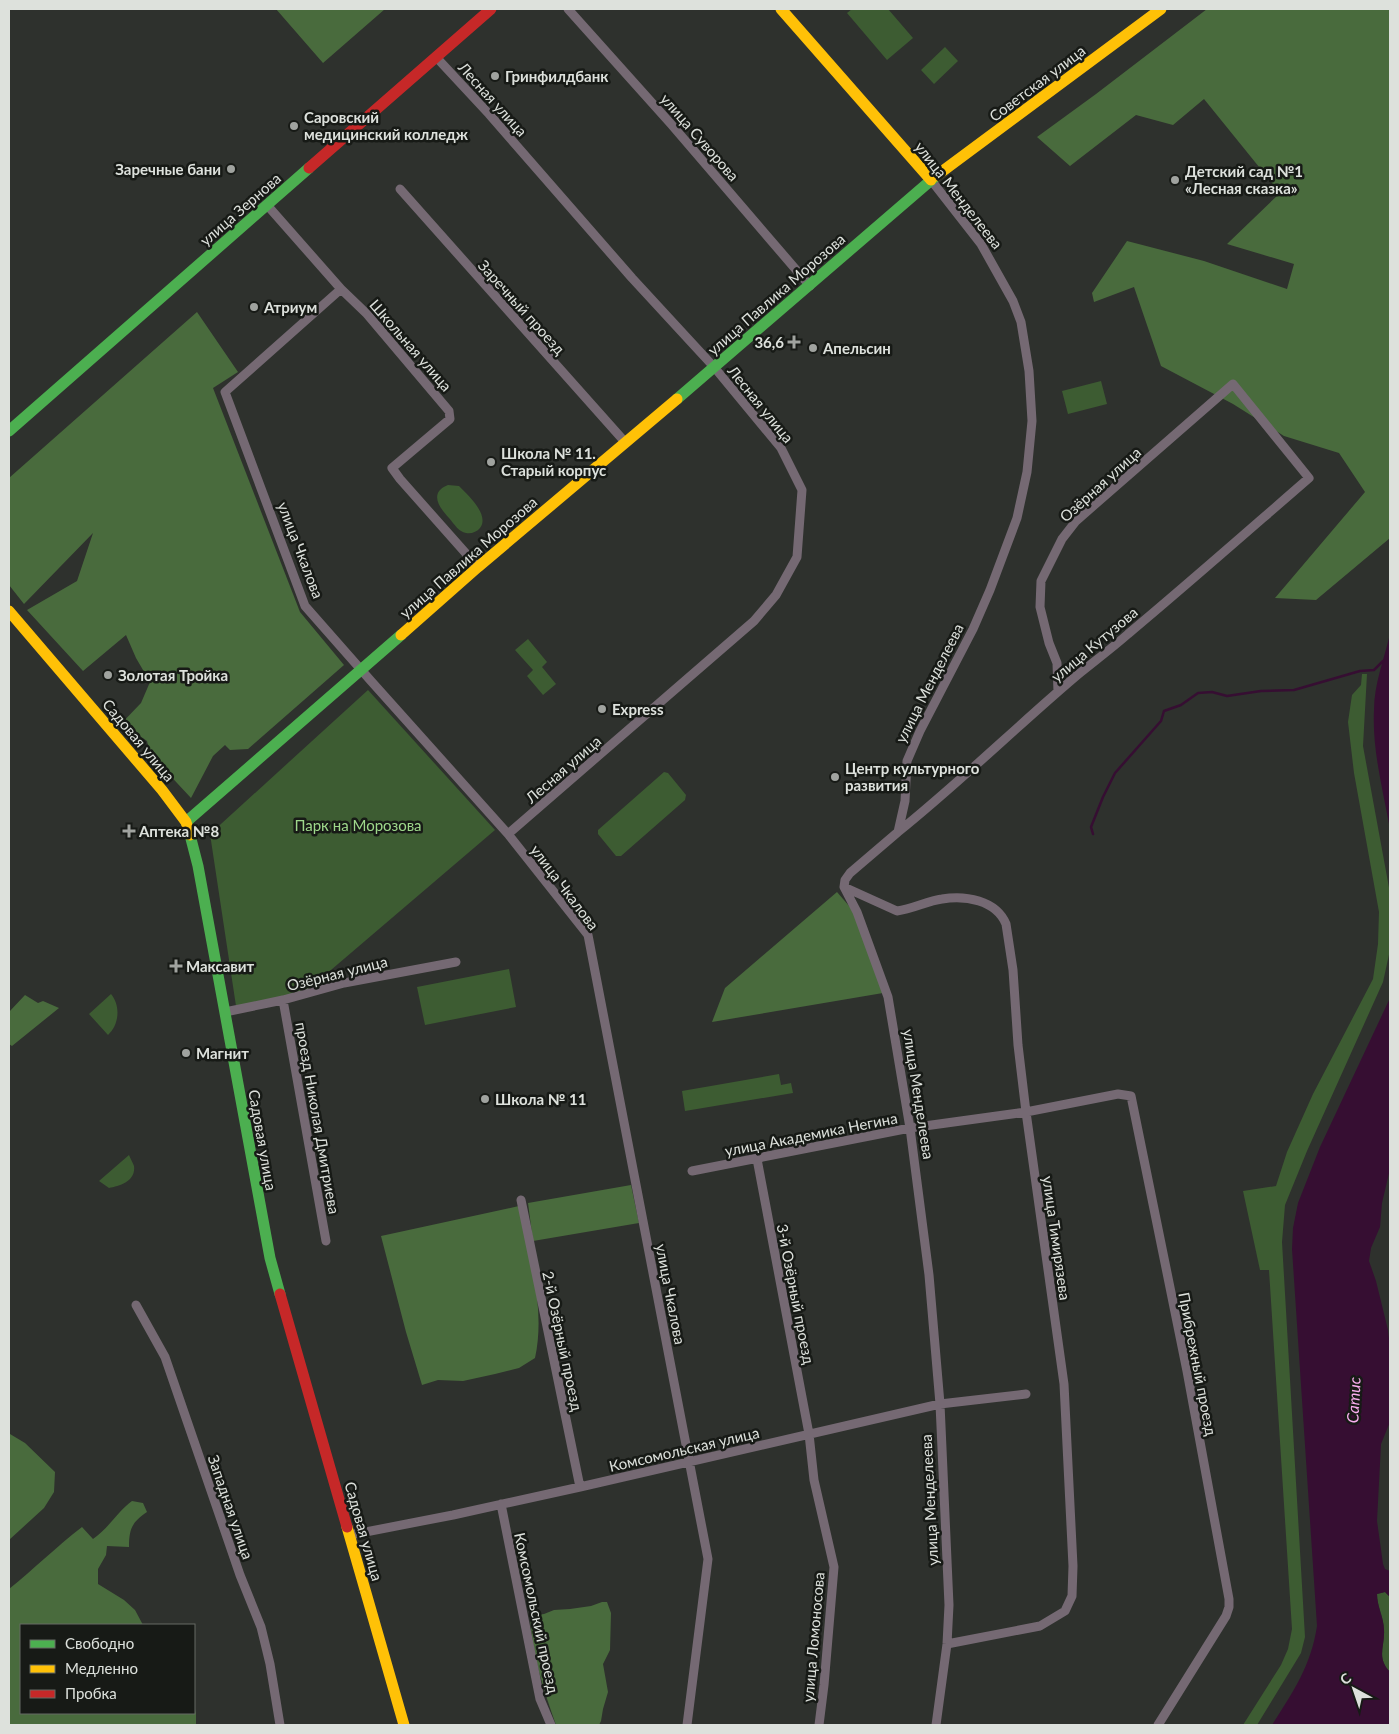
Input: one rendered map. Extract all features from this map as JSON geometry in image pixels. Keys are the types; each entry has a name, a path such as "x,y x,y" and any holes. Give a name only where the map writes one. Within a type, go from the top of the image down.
{"street":[{"name":"улица Зернова","path":"9,431 491,9"},
{"name":"улица Суворова","path":"568,9 671,124 810,286"},
{"name":"улица Менделеева","path":"781,9 931,180 981,244 1013,301 1021,322 1029,371 1032,421 1027,472 1017,518 973,629 920,731 907,761 905,801 898,832"},
{"name":"Советская улица","path":"931,180 1161,9"},
{"name":"Лесная улица","path":"436,57 489,114 632,278 714,367 781,448 802,490 797,557 776,595 754,621 508,834"},
{"name":"улица Павлика Морозова","path":"186,822 362,671 478,567 810,286 931,180"},
{"name":"Заречный проезд","path":"400,188 625,442"},
{"name":"Школьная улица","path":"267,205 342,289 367,314 449,411 450,419 392,468 478,567"},
{"name":"улица Чкалова","path":"342,289 226,392 305,606 508,834 588,935 708,1559 687,1725"},
{"name":"Озёрная улица","path":"1058,692 1057,663 1049,643 1040,607 1041,581 1062,539 1076,521 1233,384 1309,478"},
{"name":"улица Кутузова","path":"898,832 930,806 1058,692 1309,478"},
{"name":"Садовая улица","path":"9,611 162,790 186,822 198,866 270,1258 404,1725"},
{"path":"844,887 845,880 850,873 898,832"},
{"name":"улица Менделеева","path":"844,887 857,912 888,998 910,1128 928,1265 940,1404 949,1605 947,1644 936,1725"},
{"name":"улица Тимирязева","path":"844,887 897,912 943,899 973,899 984,902 1003,918 1006,924 1013,970 1018,1045 1026,1112 1064,1384 1073,1566 1072,1596 1065,1610 1040,1626 947,1644"},
{"name":"Озёрная улица","path":"225,1012 283,1000 344,983 456,962"},
{"name":"проезд Николая Дмитриева","path":"283,1000 326,1241"},
{"name":"Прибрежный проезд","path":"1026,1112 1118,1094 1131,1096 1187,1371 1229,1599 1226,1616 1158,1725"},
{"name":"улица Академика Негина","path":"692,1171 910,1128 1026,1112"},
{"name":"3-й Озёрный проезд","path":"757,1159 808,1434"},
{"name":"2-й Озёрный проезд","path":"520,1200 580,1487"},
{"name":"Западная улица","path":"136,1305 165,1357 240,1575 261,1626 270,1664 280,1725"},
{"name":"Комсомольская улица","path":"350,1535 690,1463 940,1404 1026,1394"},
{"name":"улица Ломоносова","path":"808,1434 814,1480 834,1567 819,1725"},
{"name":"Комсомольский проезд","path":"501,1504 540,1699 551,1725"}],"green space":[{"path":"276,9 385,9 323,63"},
{"path":"852,9 888,9 913,38 887,60 847,13"},
{"path":"1207,9 1390,9 1390,538 1316,600 1275,598 1365,492 1339,453 1284,436 1233,404 1161,366 1134,287 1094,302 1092,293 1127,241 1204,261 1287,289 1294,264 1227,244 1280,193 1204,99 1173,125 1136,115 1070,166 1037,137"},
{"path":"945,47 958,61 934,84 921,70"},
{"path":"197,312 238,372 213,388 300,612 344,665 248,749 230,750 225,745 213,756 191,798 150,754 147,741 134,732 117,728 141,703 150,682 136,658 126,635 83,671 27,610 77,581 93,533 24,604 9,585 9,478"},
{"path":"1101,381 1107,404 1068,414 1062,391"},
{"path":"448,485 459,486 477,506 482,517 482,523 477,531 466,533 461,531 442,510 437,496 442,488"},
{"path":"528,639 547,662 542,667 556,684 543,695 527,676 533,670 515,650"},
{"path":"1362,674 1367,674 1363,746 1390,893 1390,950 1383,982 1307,1151 1285,1205 1282,1242 1305,1637 1301,1653 1257,1725 1243,1725 1281,1665 1288,1649 1292,1629 1269,1270 1260,1270 1243,1191 1276,1186 1287,1152 1313,1094 1373,979 1378,944 1379,912 1354,773 1348,722 1352,695 1361,685"},
{"name":"Парк на Морозова","path":"368,690 495,830 297,999 236,1006 210,834"},
{"path":"664,772 668,773 686,795 685,800 621,856 616,856 598,834 598,830"},
{"path":"837,892 856,914 883,993 712,1022 725,988"},
{"path":"509,969 516,1007 425,1025 417,987"},
{"path":"111,994 116,1004 117,1015 115,1026 108,1035 89,1014"},
{"path":"25,995 38,1003 43,1001 59,1008 12,1046 9,1044 9,1012"},
{"path":"779,1074 781,1085 791,1083 793,1093 685,1111 682,1091"},
{"path":"129,1155 134,1166 130,1179 118,1186 109,1188 99,1181"},
{"path":"631,1185 639,1223 533,1241 528,1203"},
{"path":"519,1206 535,1282 539,1320 535,1358 519,1368 495,1374 463,1381 438,1380 422,1385 381,1236"},
{"path":"9,1435 25,1443 55,1472 54,1492 44,1508 9,1540"},
{"path":"132,1501 143,1503 147,1512 132,1526 129,1547 107,1546 106,1555 98,1569 98,1584 124,1600 135,1610 142,1624 20,1624 20,1714 195,1714 195,1709 196,1725 10,1725 9,1589 82,1527 93,1539"},
{"path":"1385,1592 1390,1597 1390,1672 1382,1657 1384,1625 1377,1594"},
{"path":"607,1602 611,1613 610,1650 603,1664 608,1692 601,1721 599,1725 556,1725 536,1658 530,1616 554,1610 591,1606"}],"water":[{"path":"1390,634 1390,829 1375,740 1374,701"},
{"name":"Сатис","path":"1390,998 1390,1169 1382,1203 1380,1227 1371,1248 1369,1261 1388,1330 1390,1347 1390,1422 1381,1444 1377,1521 1383,1564 1385,1569 1390,1571 1390,1597 1385,1592 1377,1594 1384,1626 1382,1657 1390,1672 1390,1725 1272,1725 1294,1690 1306,1666 1317,1626 1292,1249 1293,1228 1298,1203 1320,1147"}],"waterway":[{"path":"1093,834 1091,827 1115,773 1161,721 1164,711 1181,705 1198,693 1212,692 1227,696 1261,691 1294,690 1360,671 1374,670 1383,661"}],"traffic: fast":[{"path":"9,431 309,168"},
{"path":"677,399 936,176"},
{"path":"186,822 401,635"},
{"path":"190,835 198,866 270,1258 280,1294"}],"traffic: slow":[{"path":"781,9 931,180"},
{"path":"936,176 1161,9"},
{"path":"401,635 478,567 677,399"},
{"path":"9,611 162,790 186,822 190,835"},
{"path":"347,1527 404,1725"}],"traffic: jam":[{"path":"309,168 491,9"},
{"path":"280,1294 347,1527"}],"place":[{"name":"Гринфилдбанк","path":"495,76"},
{"name":"Саровский медицинский колледж","path":"294,126"},
{"name":"Заречные бани","path":"231,169"},
{"name":"Детский сад №1 «Лесная сказка»","path":"1175,180"},
{"name":"Атриум","path":"254,307"},
{"name":"36,6","path":"794,342"},
{"name":"Апельсин","path":"813,348"},
{"name":"Школа № 11. Старый корпус","path":"491,462"},
{"name":"Золотая Тройка","path":"108,675"},
{"name":"Express","path":"602,709"},
{"name":"Центр культурного развития","path":"835,777"},
{"name":"Аптека №8","path":"129,831"},
{"name":"Максавит","path":"176,966"},
{"name":"Магнит","path":"186,1053"},
{"name":"Школа № 11","path":"485,1099"}]}
